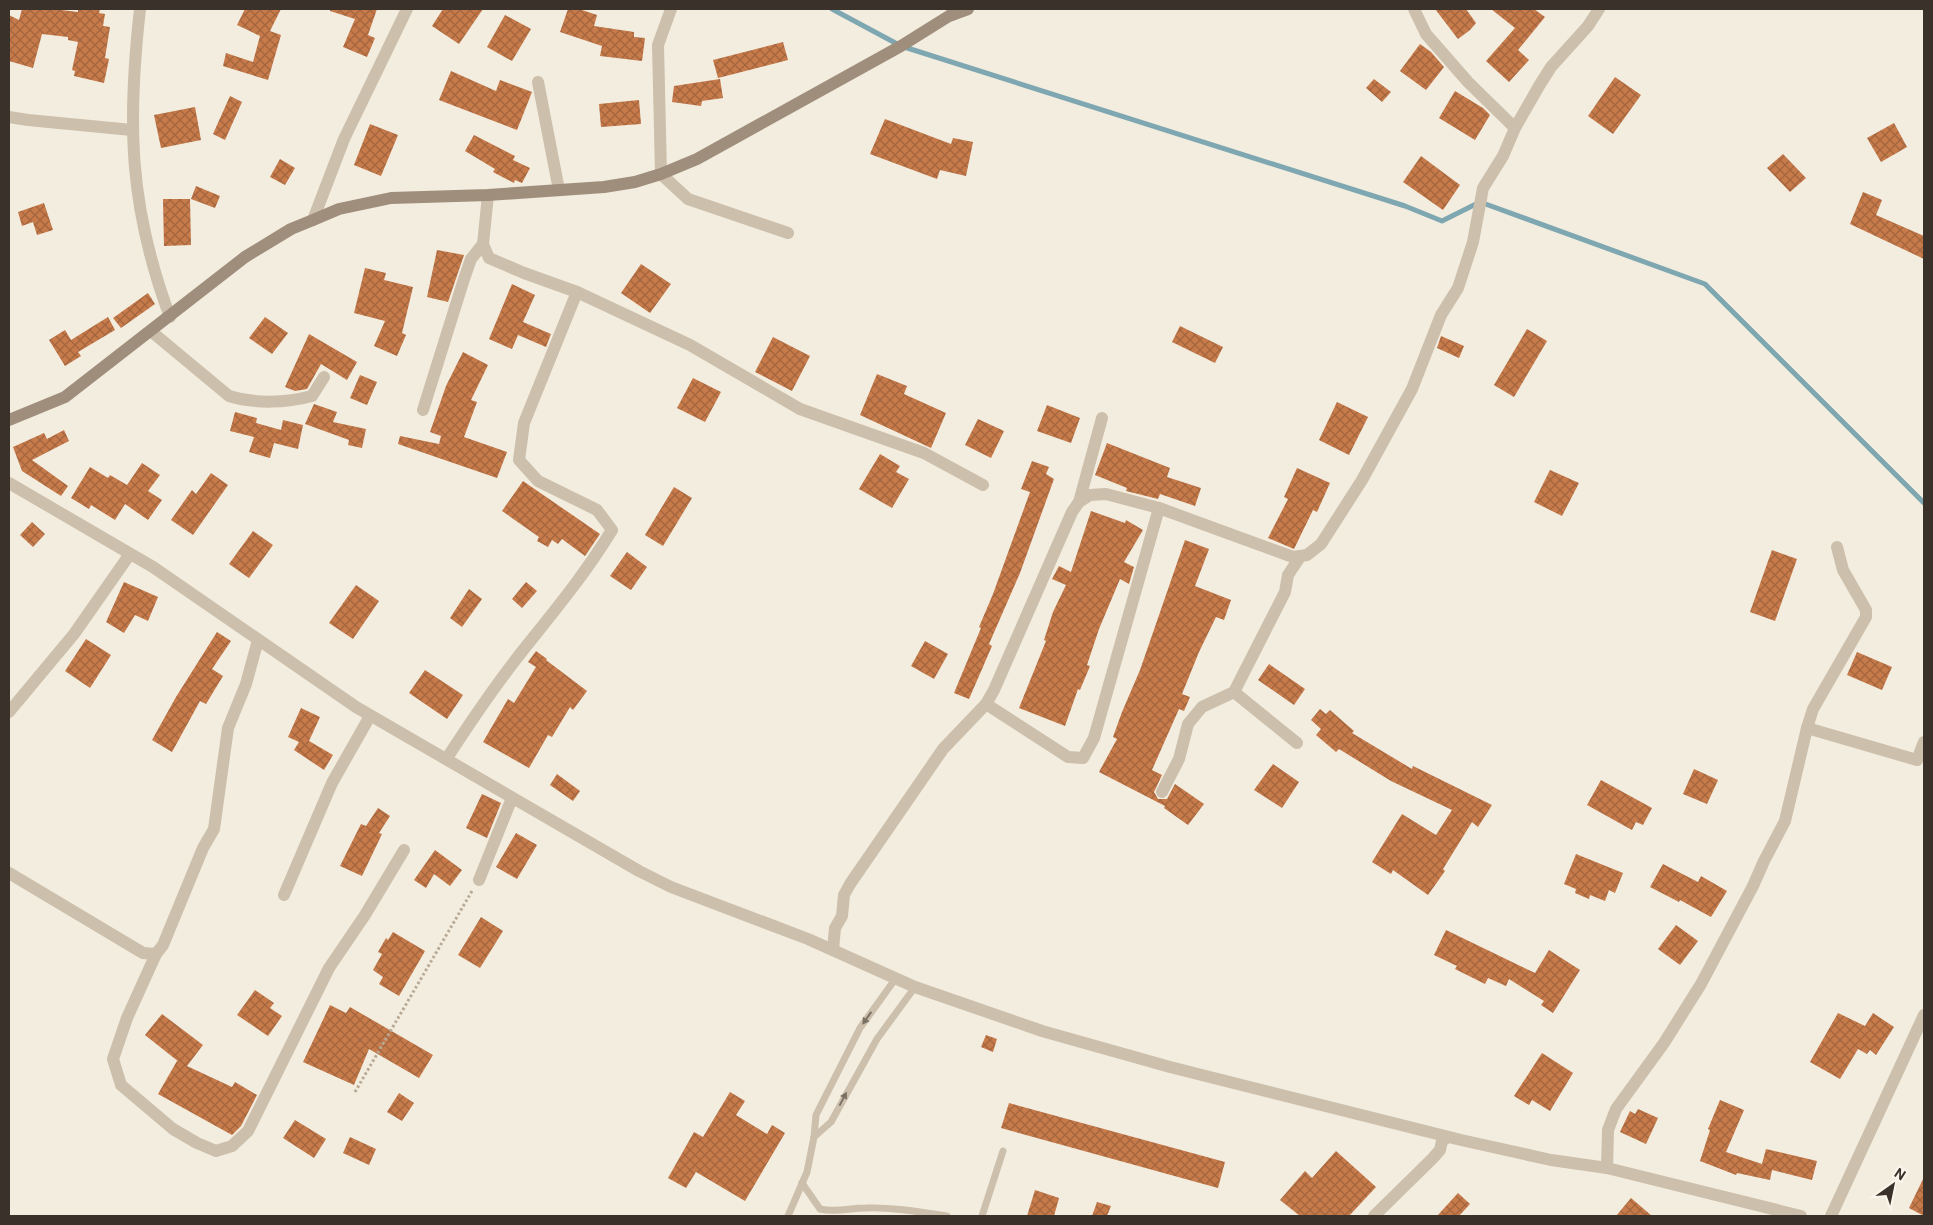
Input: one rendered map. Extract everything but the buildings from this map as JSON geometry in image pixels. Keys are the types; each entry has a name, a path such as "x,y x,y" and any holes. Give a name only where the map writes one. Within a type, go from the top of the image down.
{"main road":[{"path":"9,420 65,397 152,332 245,257 291,229 339,208 391,198 488,195 635,182 661,174 698,159 900,46 948,12 968,9"}],"street":[{"path":"140,9 132,84 134,178 143,229 155,276 170,317"},
{"path":"312,220 344,139 407,9"},
{"path":"671,9 658,45 661,174 688,199 788,233"},
{"path":"1414,9 1426,34 1468,82 1515,128"},
{"path":"833,950 835,928 842,916 844,895 850,884 943,749 986,704 994,690 1072,512 1080,502 1090,495 1106,494 1159,508 1282,554 1307,555 1321,544 1362,480 1412,389 1441,315 1458,288 1473,242 1483,188 1503,156 1515,128 1551,67 1588,26 1599,9"},
{"path":"538,82 559,190"},
{"path":"9,117 132,130"},
{"path":"488,195 483,244 490,258 524,274 576,292 690,345 800,409 924,453 983,485"},
{"path":"423,410 471,259 483,244"},
{"path":"447,758 470,722 523,650 589,568 612,530 597,510 538,481 519,460 524,423 576,292"},
{"path":"152,332 229,396 249,402 302,399 312,396 324,377"},
{"path":"1080,502 1102,418"},
{"path":"9,483 130,554 370,716 447,758 512,798 670,887 833,950 916,987 1042,1031 1170,1067 1448,1137 1551,1160 1607,1168 1801,1216"},
{"path":"986,704 1068,757 1083,758 1094,738 1159,508"},
{"path":"1607,1168 1608,1130 1616,1109 1664,1043 1701,984 1785,821 1806,728 1822,692 1866,617 1866,610 1843,570 1837,547"},
{"path":"9,712 74,634 130,554"},
{"path":"1162,792 1179,759 1188,724 1202,707 1234,692 1285,592 1288,575 1300,556"},
{"path":"258,640 246,684 228,728 214,829 203,848 163,946 156,954 127,1018 113,1059 121,1085 173,1129 197,1143 216,1150 232,1146 248,1130 328,968 365,915 404,850"},
{"path":"1234,692 1297,744"},
{"path":"284,895 332,783 370,716"},
{"path":"1806,728 1917,760 1924,742"},
{"path":"479,880 512,798"},
{"path":"9,873 143,953 156,954"},
{"path":"1831,1216 1924,1015"},
{"path":"1374,1216 1434,1158 1440,1150 1442,1141 1448,1137"}],"lane":[{"path":"788,1216 802,1183 814,1137 816,1115 860,1028 896,978"},
{"path":"814,1137 831,1122 877,1039 916,987"},
{"path":"982,1216 1003,1151"},
{"path":"802,1183 820,1209 834,1212 865,1208 914,1211 947,1216"}],"path":[{"path":"355,1092 479,880"}],"waterway":[{"path":"832,9 901,46 1405,206 1442,221 1480,202 1705,284 1924,503"}]}
